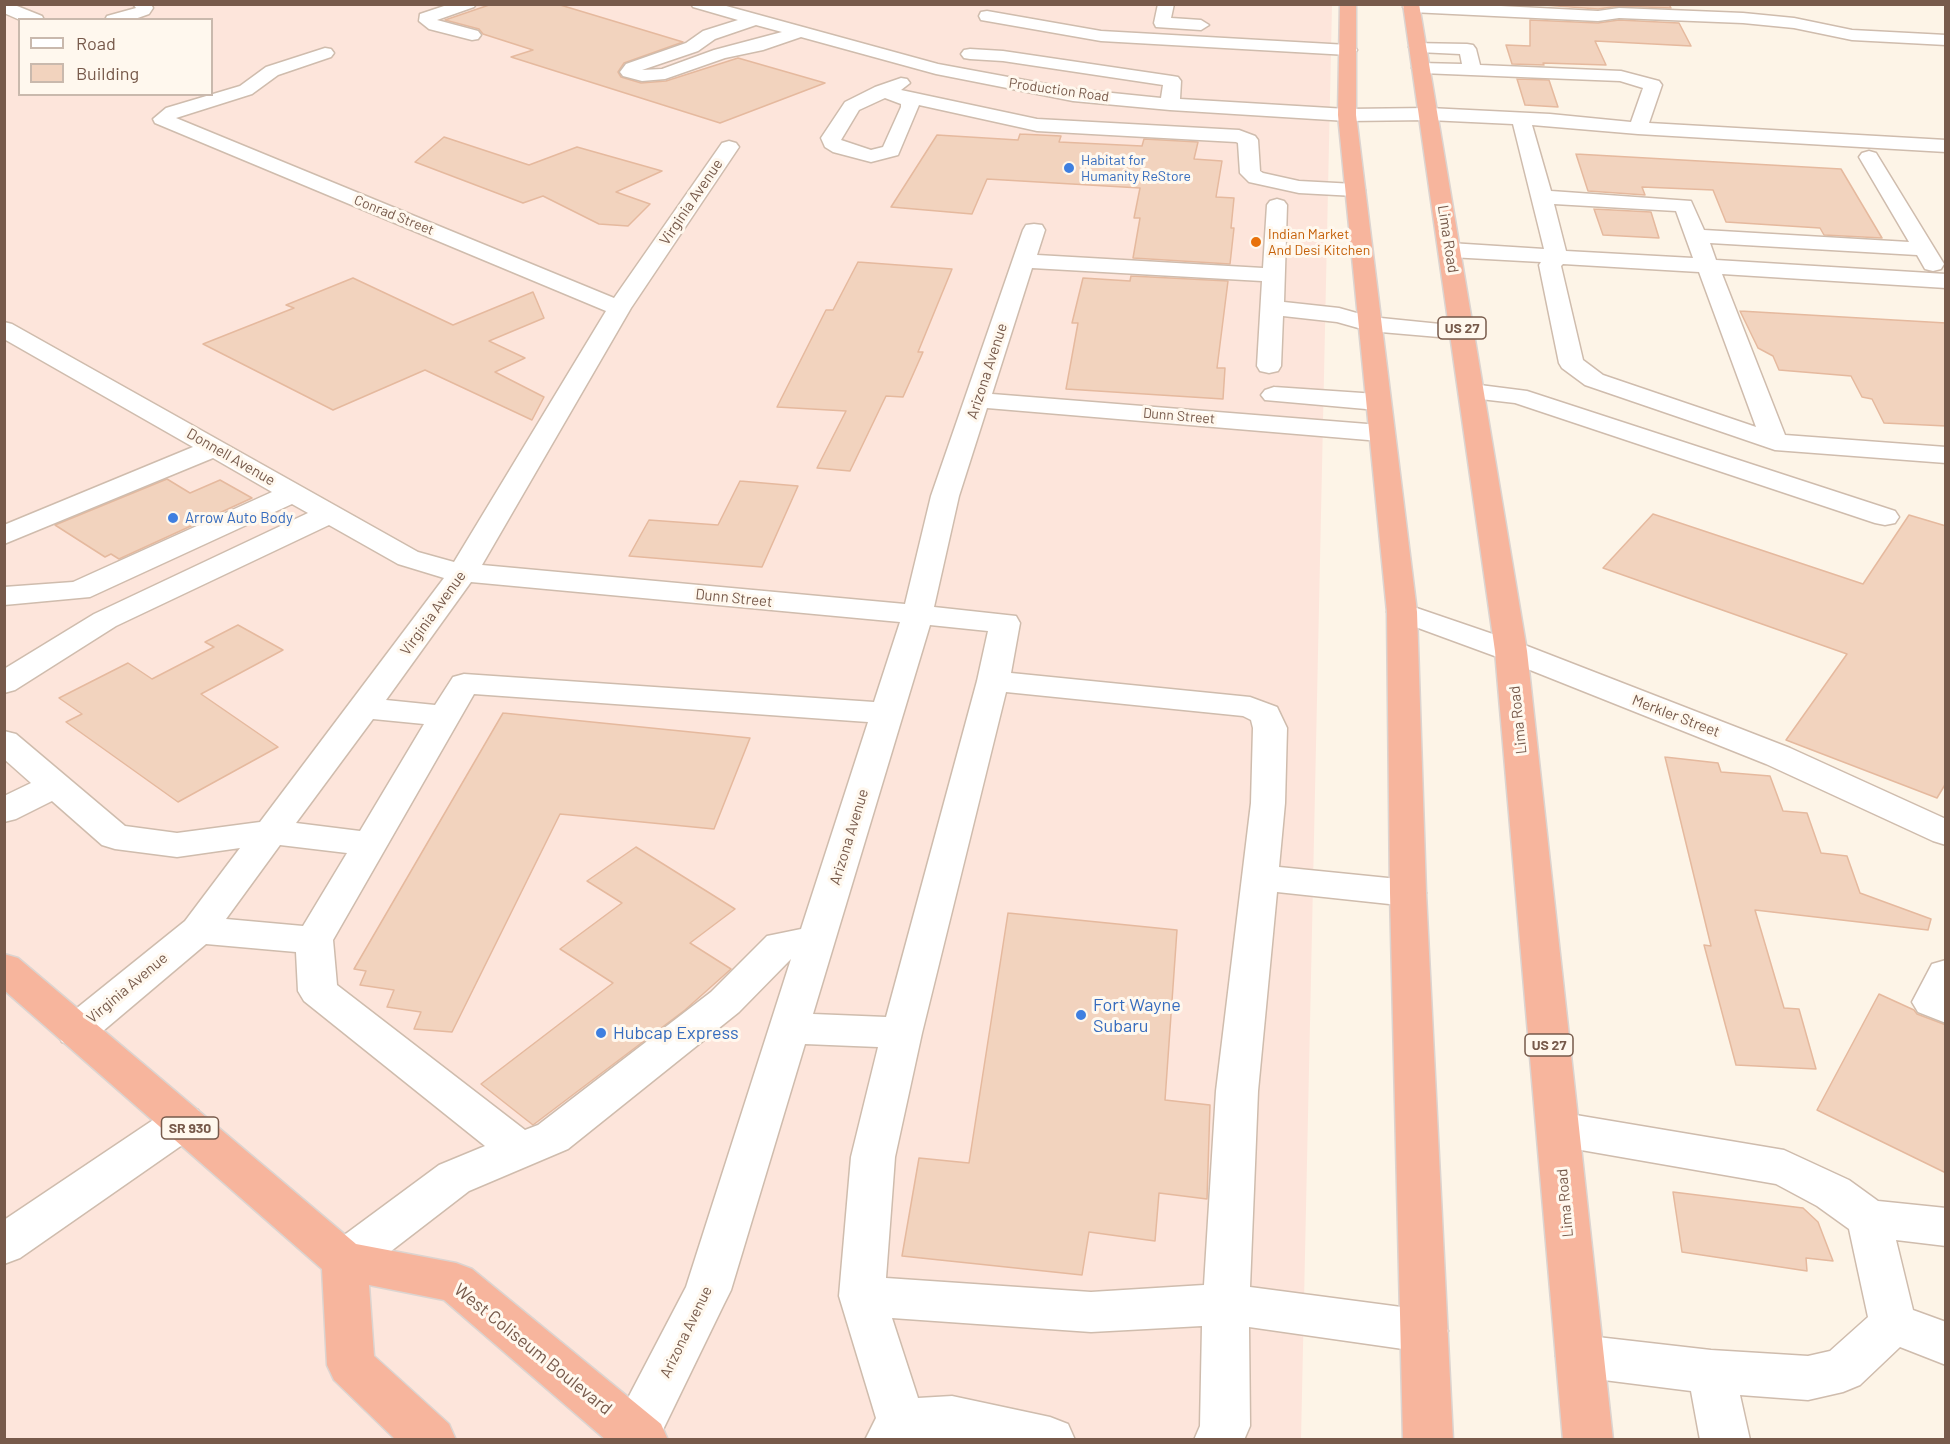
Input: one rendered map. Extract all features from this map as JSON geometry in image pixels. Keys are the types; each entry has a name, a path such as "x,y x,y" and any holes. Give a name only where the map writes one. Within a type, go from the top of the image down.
{"highway":[{"path":"1348,4 1347,115 1380,433 1402,612 1408,893 1428,1440"},
{"name":"Lima Road","path":"1411,6 1420,58 1431,100 1450,250 1511,651 1588,1440"},
{"name":"West Coliseum Boulevard","path":"4,968 344,1261 456,1283 640,1436"},
{"path":"344,1261 351,1365 430,1439"}],"street":[{"path":"119,18 142,11 145,8 141,4"},
{"path":"468,4 426,18 435,25 472,35"},
{"name":"Production Road","path":"699,4 944,71 1073,95 1170,104 1347,115 1431,100 1521,119 1666,129 1672,146 1864,149"},
{"path":"1166,4 1162,23 1220,26"},
{"path":"1411,6 1598,16 1619,13 1743,18 1794,23 1852,35 1946,40"},
{"path":"4,8 31,18"},
{"path":"1348,50 1101,36 990,10 970,54 944,71 881,91 1037,125 1239,136 1248,140 1250,173 1256,178 1299,187 1355,190"},
{"path":"754,20 708,35 693,47 632,68 629,72 642,76 665,74 720,54 757,46 800,32"},
{"path":"1277,28 1293,34 1302,48"},
{"name":"Conrad Street","path":"325,53 272,71 246,90 173,112 162,119 619,308"},
{"path":"970,54 1003,56 1172,81 1170,104"},
{"path":"1420,58 1473,70 1495,79 1621,76 1653,85 1638,128"},
{"path":"1521,119 1557,257"},
{"path":"1944,281 1864,149 1946,146"},
{"name":"Virginia Avenue","path":"76,1031 198,930 364,708 463,572 619,308 729,147"},
{"path":"1542,197 1684,205 1775,442"},
{"path":"1269,366 1277,205"},
{"path":"1696,236 1924,249"},
{"name":"Arizona Avenue","path":"640,1436 708,1290 917,616 945,496 1029,246 1274,275"},
{"path":"1450,250 1944,281"},
{"path":"1557,257 1550,266 1571,363 1594,380 1775,442 1946,455"},
{"path":"1272,308 1340,315 1369,324 1462,332"},
{"name":"Donnell Avenue","path":"4,328 408,558 434,567 463,572"},
{"path":"1472,392 1518,396 1885,517"},
{"path":"1274,396 1377,402"},
{"name":"Dunn Street","path":"977,400 1380,433"},
{"path":"4,536 214,448"},
{"path":"4,596 80,591 293,493"},
{"path":"4,683 105,620 329,514"},
{"name":"Dunn Street","path":"463,572 1005,623 993,681"},
{"name":"Merkler Street","path":"1402,612 1511,651 1778,756 1946,833"},
{"path":"1050,1440 952,1419 895,1430 862,1296 873,1157 902,1033 993,681 1250,707 1265,714 1270,728 1268,803 1237,1091 1226,1304 1225,1426 1219,1440"},
{"path":"520,1150 318,990 314,940 464,684 887,713"},
{"path":"364,708 446,716"},
{"path":"4,741 115,837 177,845 270,832 371,844"},
{"path":"4,811 55,785"},
{"path":"1259,878 1408,893"},
{"path":"198,930 314,940"},
{"path":"344,1261 454,1178 553,1137 724,1002 781,946 817,939"},
{"path":"1946,974 1932,1002 1946,1008"},
{"path":"790,1028 902,1033"},
{"path":"4,1245 183,1122"},
{"path":"1558,1129 1784,1168 1833,1192 1869,1219 1946,1227"},
{"path":"1869,1219 1893,1323"},
{"path":"862,1296 1091,1312 1226,1304 1424,1331"},
{"path":"1893,1323 1946,1344"},
{"path":"1580,1356 1711,1372 1808,1378 1842,1370 1864,1353 1893,1323"},
{"path":"1711,1372 1725,1440"}],"shaded area":[{"path":"5,5 1332,5 1301,1439 5,1440"}],"building":[{"path":"492,4 557,4 683,42 624,63 618,72 621,77 641,83 666,81 738,58 825,83 720,123 511,57 533,50 483,34 479,29 445,20"},
{"path":"1530,4 1669,4 1671,8 1619,6 1598,9"},
{"path":"1530,20 1679,23 1691,46 1595,41 1606,65 1512,64 1506,45 1530,46"},
{"path":"1517,79 1549,80 1558,107 1525,105"},
{"path":"1020,134 1061,136 1059,142 1142,146 1144,139 1198,142 1194,159 1222,161 1216,197 1234,198 1231,228 1234,228 1230,264 1133,258 1140,218 1134,218 1140,188 987,179 972,214 891,207 937,135 1018,140"},
{"path":"444,137 529,165 577,147 662,171 616,192 650,204 628,226 599,224 543,196 523,203 415,162"},
{"path":"1576,154 1841,169 1882,238 1824,235 1820,228 1726,222 1713,190 1642,187 1645,195 1588,191"},
{"path":"1594,209 1651,212 1659,238 1603,235"},
{"path":"858,262 952,269 918,352 923,352 903,397 886,396 850,471 817,468 846,411 777,407 826,310 833,310"},
{"path":"1131,276 1228,281 1217,368 1225,368 1223,399 1066,389 1078,323 1072,323 1083,278 1130,281"},
{"path":"353,278 453,325 533,292 544,318 489,341 525,358 495,372 544,397 532,420 425,370 333,410 203,344 294,308 286,305"},
{"path":"1740,311 1946,323 1946,426 1884,423 1872,399 1862,397 1851,376 1779,370 1773,356 1758,348"},
{"name":"Arrow Auto Body","path":"167,479 190,493 220,480 252,498 119,559 111,554 105,557 55,525"},
{"path":"740,481 798,486 762,567 629,556 649,520 718,525"},
{"path":"1653,514 1863,584 1909,515 1946,526 1946,783 1937,798 1786,740 1847,654 1603,568"},
{"path":"238,625 283,650 201,694 278,747 178,802 66,722 82,714 59,698 128,663 152,679 214,647 205,642"},
{"path":"503,713 750,738 714,829 560,814 452,1032 414,1029 421,1012 387,1007 394,990 360,985 366,971 354,969"},
{"path":"1665,757 1718,763 1721,772 1770,776 1783,811 1807,813 1821,853 1847,856 1860,893 1931,919 1928,930 1755,910 1784,1008 1799,1009 1816,1069 1736,1065 1704,945 1711,946"},
{"name":"Hubcap Express","path":"636,847 735,909 690,943 731,969 685,1010 533,1125 481,1084 613,983 560,949 622,903 587,881"},
{"name":"Fort Wayne Subaru","path":"1008,913 1177,930 1165,1100 1210,1105 1207,1199 1159,1193 1155,1241 1089,1232 1082,1275 902,1256 919,1158 969,1163"},
{"path":"1879,994 1914,1010 1917,1014 1946,1025 1946,1173 1817,1110"},
{"path":"1673,1192 1803,1208 1818,1222 1833,1261 1806,1258 1807,1271 1682,1252"}],"place":[{"name":"Habitat for Humanity ReStore","path":"1069,168"},
{"name":"Indian Market And Desi Kitchen","path":"1256,242"},
{"name":"Arrow Auto Body","path":"173,518"},
{"name":"Fort Wayne Subaru","path":"1081,1015"},
{"name":"Hubcap Express","path":"601,1033"}]}
